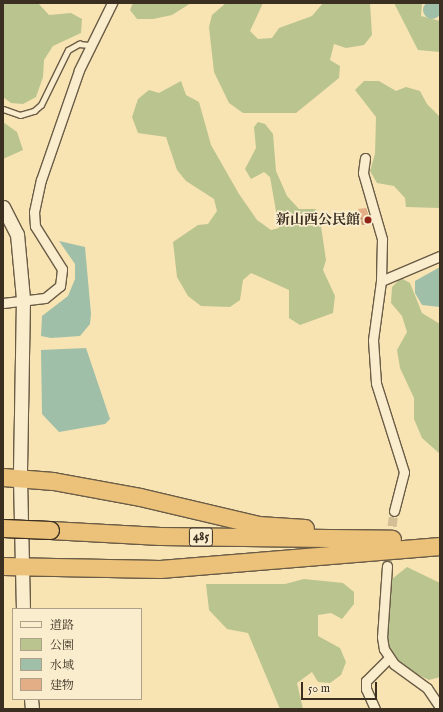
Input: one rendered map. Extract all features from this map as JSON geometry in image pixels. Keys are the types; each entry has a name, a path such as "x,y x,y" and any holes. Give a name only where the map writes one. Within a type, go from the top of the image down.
{"highway":[{"path":"3,477 20,478 140,497 258,525 309,528 352,539"},
{"name":"485","path":"3,528 352,539 440,539"},
{"path":"3,566 160,569 440,546"}],"main road":[{"path":"3,207 17,234 23,299 20,478 23,608"}],"street":[{"path":"3,303 23,299 46,298 55,293 62,278 62,269 35,226 34,212 41,180 89,45 112,3"},
{"path":"365,158 363,173 382,238 381,281 374,340 376,383 404,472 394,511"},
{"path":"381,281 440,256"},
{"path":"387,566 382,637 389,658 427,688 440,704"},
{"path":"375,709 366,684 371,673 389,658"}],"lane":[{"path":"3,109 20,115 34,111 41,105 68,50 78,44 89,45"}],"green space":[{"path":"3,3 38,3 49,15 71,13 82,19 81,33 53,46 44,60 43,77 36,97 23,104 11,103 3,97"},
{"path":"133,3 191,3 172,15 153,19 137,19 130,10"},
{"path":"226,3 263,3 250,31 258,39 272,38 279,28 312,16 323,3 370,3 372,35 364,45 346,48 334,44 330,60 340,66 339,78 296,113 243,113 229,103 214,72 209,27 212,15"},
{"path":"394,3 422,3 421,16 440,21 440,52 418,50"},
{"path":"181,81 186,95 199,102 211,145 239,194 257,220 271,230 279,228 270,177 264,172 251,179 245,169 256,148 254,127 258,122 265,124 273,134 276,171 287,196 299,209 316,209 320,219 326,260 323,270 335,296 333,313 300,325 289,318 289,290 251,273 243,280 240,300 230,307 201,306 188,296 177,277 173,242 198,225 208,224 217,211 214,199 186,181 177,170 166,137 138,133 132,117 138,99 149,90 159,93"},
{"path":"364,81 379,81 396,91 406,87 420,91 427,104 440,117 440,208 406,207 405,198 394,186 377,183 370,171 375,154 376,117 355,90"},
{"path":"3,122 17,132 23,150 3,159"},
{"path":"401,278 410,283 422,313 440,324 440,454 422,438 414,419 414,398 400,368 397,350 407,332 402,316 391,303 392,287"},
{"path":"407,567 440,583 440,677 429,680 400,666 385,640 392,579"},
{"path":"304,579 343,583 354,592 354,604 342,619 331,613 318,615 318,636 340,648 346,662 341,675 330,683 318,682 312,672 297,683 303,709 280,709 248,633 227,629 209,610 206,584 285,584"}],"water":[{"path":"432,1 438,4 441,10 438,16 432,19 426,16 423,10 426,4"},
{"path":"59,241 85,247 91,314 90,324 80,336 51,338 41,336 42,316 68,296 75,279 75,264"},
{"path":"440,267 440,307 422,305 415,293 415,281"},
{"path":"86,348 110,419 105,424 59,432 42,414 41,350"}],"building":[{"path":"366,208 369,217 360,218 358,209"}],"tunnel":[{"path":"387,566 394,511"}],"place":[{"name":"新山西公民館","path":"368,220"}]}
